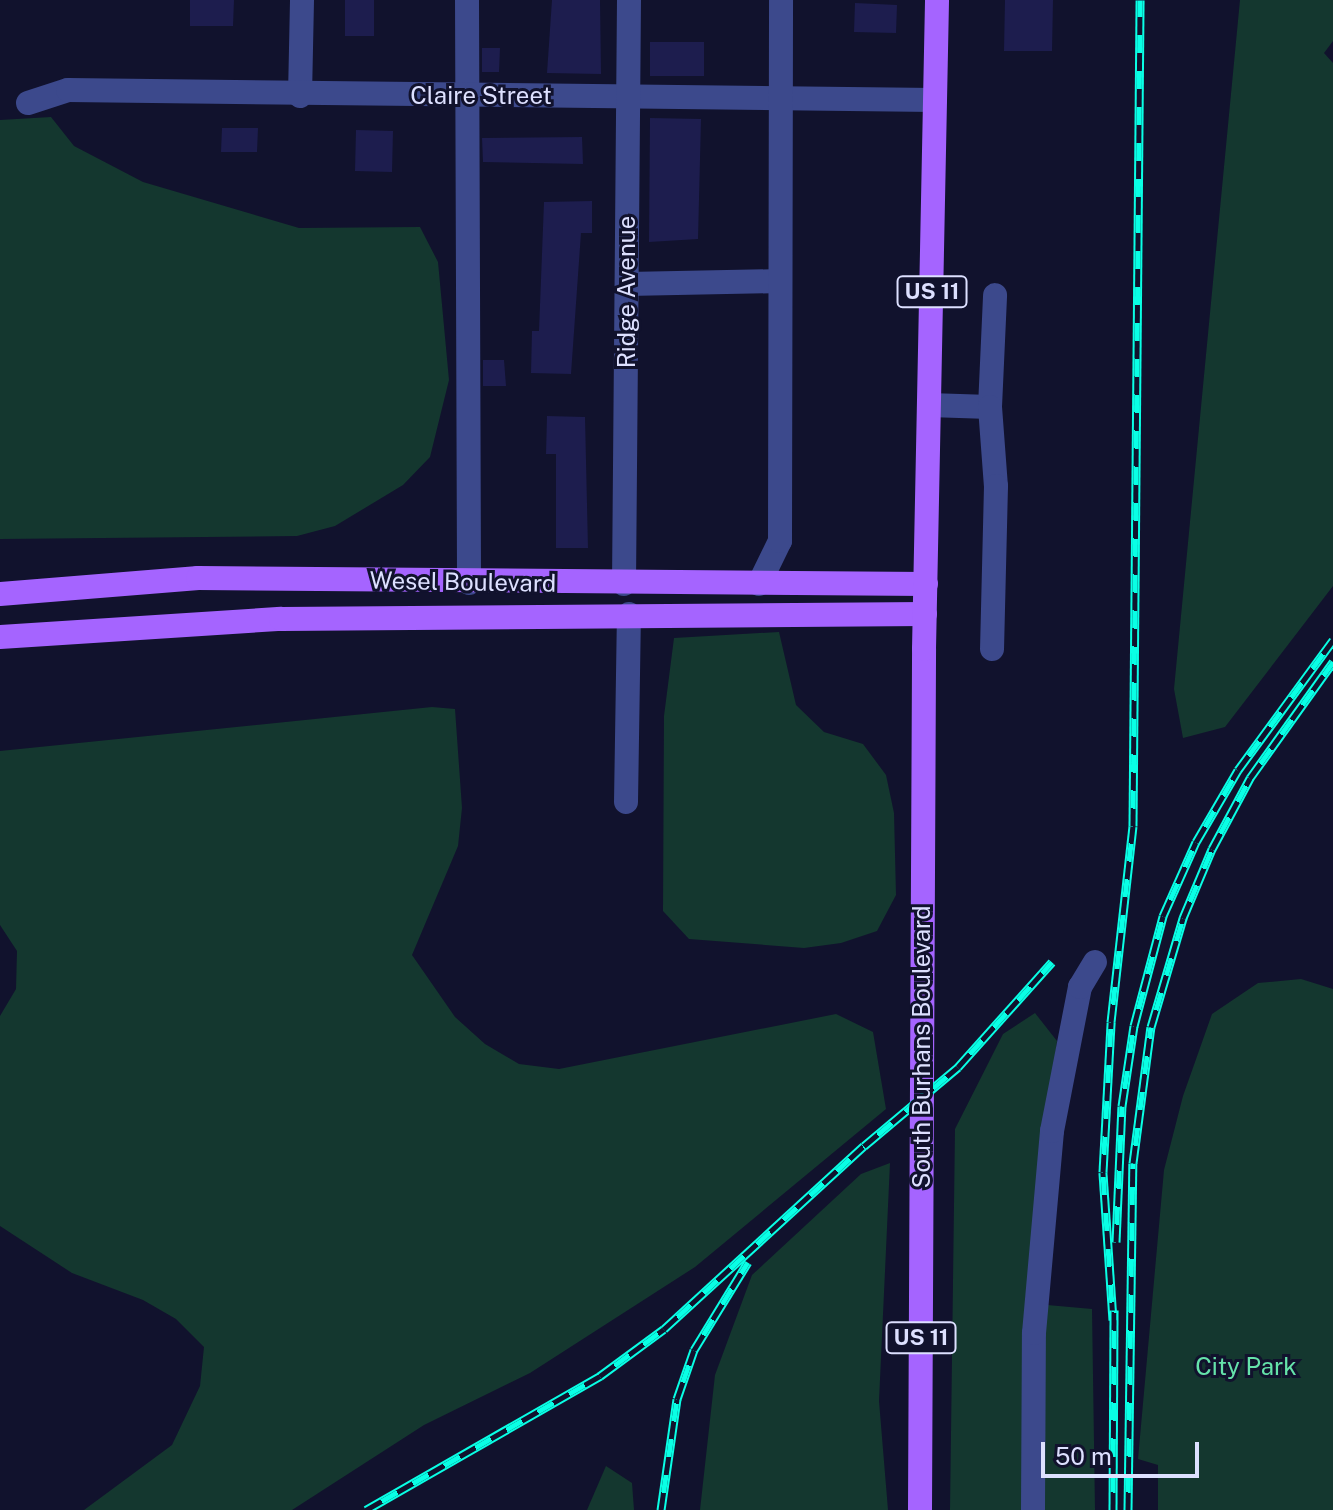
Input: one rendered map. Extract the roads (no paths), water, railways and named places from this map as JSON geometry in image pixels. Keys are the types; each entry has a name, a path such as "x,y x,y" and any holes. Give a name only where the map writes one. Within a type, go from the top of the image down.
{"main road":[{"name":"US 11","path":"926,584 937,0"},
{"name":"Wesel Boulevard","path":"0,594 198,578 469,583 926,584"},
{"name":"South Burhans Boulevard","path":"920,1510 926,584"},
{"name":"Wesel Boulevard","path":"0,637 206,621 629,614 925,614"}],"street":[{"path":"300,96 302,0"},
{"path":"467,0 469,583"},
{"name":"Ridge Avenue","path":"624,584 629,0"},
{"path":"759,584 780,541 781,0"},
{"name":"Claire Street","path":"28,103 68,90 300,96 935,100"},
{"path":"627,284 780,281"},
{"path":"992,649 996,486 990,407 995,295"},
{"path":"929,405 990,407"},
{"path":"626,802 629,614"},
{"path":"1033,1510 1034,1333 1052,1131 1080,987 1095,962"}],"railway":[{"path":"1113,1320 1103,1172 1111,1022 1133,826 1140,0"},
{"path":"1116,1242 1122,1106 1134,1026 1163,916 1196,842 1238,770 1333,640"},
{"path":"1128,1510 1133,1163 1151,1027 1183,918 1212,849 1250,778 1333,662"},
{"path":"366,1510 600,1376 664,1329 864,1146 958,1067 1052,962"},
{"path":"661,1510 677,1399 694,1350 748,1262"},
{"path":"1113,1510 1114,1310"}],"park label":[{"name":"City Park","path":"1246,1367"}]}
